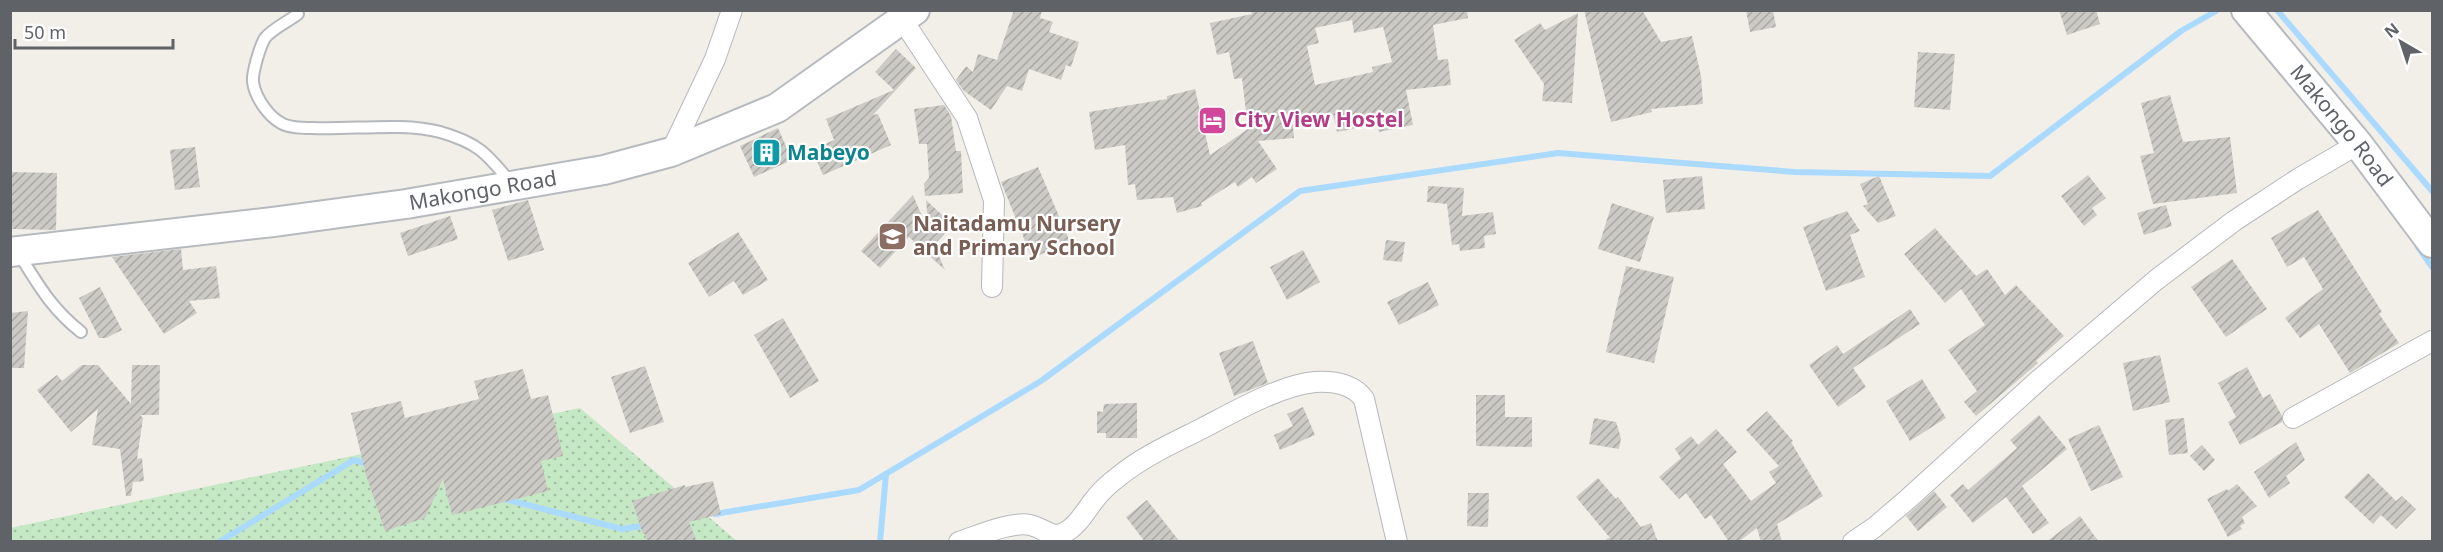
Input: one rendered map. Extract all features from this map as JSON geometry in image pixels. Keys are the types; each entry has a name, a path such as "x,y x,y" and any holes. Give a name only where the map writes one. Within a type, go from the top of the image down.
{"street":[{"path":"671,152 715,59 732,10"},
{"name":"Makongo Road","path":"2246,10 2358,144 2433,243"},
{"path":"909,15 967,118 994,200 992,286"},
{"name":"Makongo Road","path":"14,251 273,222 514,187 604,170 671,152 777,108 909,15"},
{"path":"1853,542 1909,498 2040,379 2156,280 2234,221 2298,179 2358,144"},
{"path":"2293,418 2433,340"},
{"path":"959,542 1018,525 1030,525 1051,534 1061,534 1077,523 1096,497 1118,476 1147,457 1244,407 1281,392 1313,382 1332,382 1357,390 1364,399 1397,542"}],"lane":[{"path":"298,14 265,38 255,65 253,83 259,99 269,114 282,124 341,130 397,128 437,132 465,141 486,152 514,187"},
{"path":"14,251 48,302 81,332"}],"green space":[{"path":"580,408 737,541 11,542 10,528"}],"building":[{"path":"1014,10 1042,10 1040,18 1053,22 1049,32 1079,42 1071,67 1066,65 1061,80 1029,69 1022,91 1007,86 991,110 964,91 956,80 966,66 973,72 978,54 997,60"},
{"path":"1251,10 1467,10 1468,18 1433,25 1438,60 1448,59 1451,85 1406,90 1413,125 1379,132 1377,124 1337,132 1333,114 1292,114 1294,138 1258,141 1277,169 1256,183 1252,177 1238,187 1235,182 1201,203 1202,206 1177,213 1173,197 1137,200 1135,184 1128,185 1125,145 1095,150 1089,112 1167,99 1167,96 1195,89 1210,155 1248,129 1242,78 1234,79 1229,52 1217,55 1210,23 1252,14","holes":["1352,20 1354,33 1383,27 1392,62 1372,67 1373,72 1315,85 1307,46 1319,43 1315,28"]},
{"path":"1584,10 1642,10 1661,42 1692,36 1701,76 1703,104 1651,109 1652,112 1611,122"},
{"path":"1746,10 1773,10 1776,27 1750,32"},
{"path":"2059,10 2096,10 2100,24 2067,35"},
{"path":"1578,13 1572,103 1542,101 1544,84 1514,40 1540,23 1545,30"},
{"path":"896,49 916,68 873,115 878,114 891,145 823,175 812,150 834,140 826,119 894,90 875,72"},
{"path":"1918,52 1955,54 1950,110 1914,107"},
{"path":"2170,95 2183,142 2230,137 2237,193 2153,204 2140,156 2154,153 2141,103"},
{"path":"944,105 951,116 956,151 961,151 963,193 925,196 924,184 929,178 927,144 919,144 914,109"},
{"name":"Mabeyo","path":"778,128 792,160 754,177 740,146"},
{"path":"195,147 200,187 175,190 170,150"},
{"path":"1038,167 1070,242 1032,258 1001,182"},
{"path":"10,172 57,173 56,230 10,229"},
{"path":"2088,175 2106,198 2092,208 2097,215 2084,226 2061,196"},
{"path":"1702,176 1705,209 1666,213 1663,180"},
{"path":"1879,176 1896,216 1878,223 1863,206 1868,204 1860,184"},
{"path":"1428,186 1464,188 1462,216 1493,212 1496,234 1484,236 1485,248 1460,251 1459,244 1452,245 1447,204 1427,202"},
{"path":"913,195 929,233 926,200 953,225 934,245 945,270 909,237 880,268 861,251"},
{"path":"528,200 544,250 508,261 492,210"},
{"path":"1612,203 1654,217 1640,262 1598,249"},
{"path":"2166,205 2172,226 2144,235 2137,213"},
{"path":"2318,210 2382,312 2379,314 2399,343 2350,373 2319,324 2300,338 2285,318 2323,289 2304,257 2287,267 2271,238"},
{"path":"1847,211 1860,231 1850,235 1865,277 1826,291 1803,227"},
{"path":"450,216 458,239 408,256 400,233"},
{"path":"1935,228 1976,276 1987,269 2005,295 2016,285 2064,336 2036,361 2038,363 1976,416 1964,402 1977,391 1948,350 1985,325 1961,289 1945,303 1904,254"},
{"path":"738,232 768,280 743,295 734,281 709,297 688,263"},
{"path":"1386,240 1405,242 1402,262 1383,260"},
{"path":"181,249 183,270 216,266 220,298 189,301 197,313 164,334 112,257"},
{"path":"1303,250 1320,282 1287,300 1270,267"},
{"path":"2232,259 2267,309 2226,337 2191,287"},
{"path":"1626,266 1674,277 1654,363 1606,352"},
{"path":"1428,282 1439,305 1399,325 1387,302"},
{"path":"100,287 122,330 106,338 99,338 79,298"},
{"path":"1910,309 1920,324 1853,368 1866,387 1838,407 1809,365 1837,345 1843,354"},
{"path":"28,311 24,368 10,368 10,313"},
{"path":"783,318 819,381 790,398 754,335"},
{"path":"1253,341 1268,383 1234,396 1219,353"},
{"path":"2160,355 2170,402 2133,411 2123,363"},
{"path":"82,365 98,365 131,404 132,365 160,365 159,415 140,415 143,418 137,459 142,458 144,481 133,482 131,496 126,496 120,449 92,445 98,409 71,432 37,390 57,375 62,381"},
{"path":"645,366 664,422 630,433 611,377"},
{"path":"2247,367 2263,398 2270,394 2282,416 2282,422 2240,445 2228,422 2236,417 2218,383"},
{"path":"523,369 531,399 548,395 563,456 541,461 548,491 452,515 443,479 425,518 385,531 366,475 351,413 401,401 405,418 479,399 474,381"},
{"path":"1922,379 1946,418 1910,441 1886,401"},
{"path":"1476,395 1505,395 1505,417 1532,417 1532,447 1476,446"},
{"path":"1137,403 1137,438 1106,438 1106,433 1097,433 1097,411 1103,412 1104,404"},
{"path":"1303,407 1315,435 1280,450 1274,435 1293,426 1287,414"},
{"path":"1767,411 1793,441 1791,442 1823,496 1777,524 1782,542 1761,542 1757,528 1738,542 1729,542 1711,515 1705,519 1686,493 1679,499 1659,477 1681,458 1675,449 1691,436 1698,445 1716,429 1737,452 1723,464 1751,501 1776,483 1769,472 1779,466 1746,430"},
{"path":"2039,415 2067,449 2022,486 2049,523 2033,534 2006,497 1973,523 1950,495 1963,484 1968,490 2017,448 2010,440"},
{"path":"1594,418 1616,422 1621,438 1619,449 1589,444"},
{"path":"2184,418 2188,453 2169,455 2165,420"},
{"path":"2099,425 2123,477 2091,491 2068,439"},
{"path":"2296,442 2305,460 2286,476 2290,483 2269,498 2254,472"},
{"path":"2202,445 2215,460 2204,471 2190,456"},
{"path":"2368,473 2396,501 2402,496 2416,509 2396,529 2381,515 2373,524 2344,497"},
{"path":"1598,478 1616,499 1618,497 1641,527 1651,523 1658,542 1607,542 1606,539 1610,538 1576,497"},
{"path":"713,481 721,514 689,522 697,542 647,542 632,501 685,485 685,487"},
{"path":"2237,484 2257,506 2242,517 2245,523 2240,526 2242,529 2228,537 2207,499 2227,489 2228,491"},
{"path":"1934,491 1947,507 1918,531 1906,516"},
{"path":"1468,493 1489,493 1488,527 1467,526"},
{"path":"1147,500 1180,542 1145,542 1126,517"},
{"path":"2080,516 2099,542 2046,542"}],"waterway":[{"path":"2277,10 2432,191"},
{"path":"715,514 859,490 1041,381 1300,191 1558,153 1795,172 1990,176 2181,31 2216,11"},
{"path":"2418,247 2432,267"},
{"path":"219,542 354,460 369,464"},
{"path":"880,542 886,474"},
{"path":"504,499 622,529 648,525"}],"place":[{"name":"City View Hostel","path":"1213,120"},
{"name":"Mabeyo","path":"766,153"},
{"name":"Naitadamu Nursery and Primary School","path":"892,236"}]}
